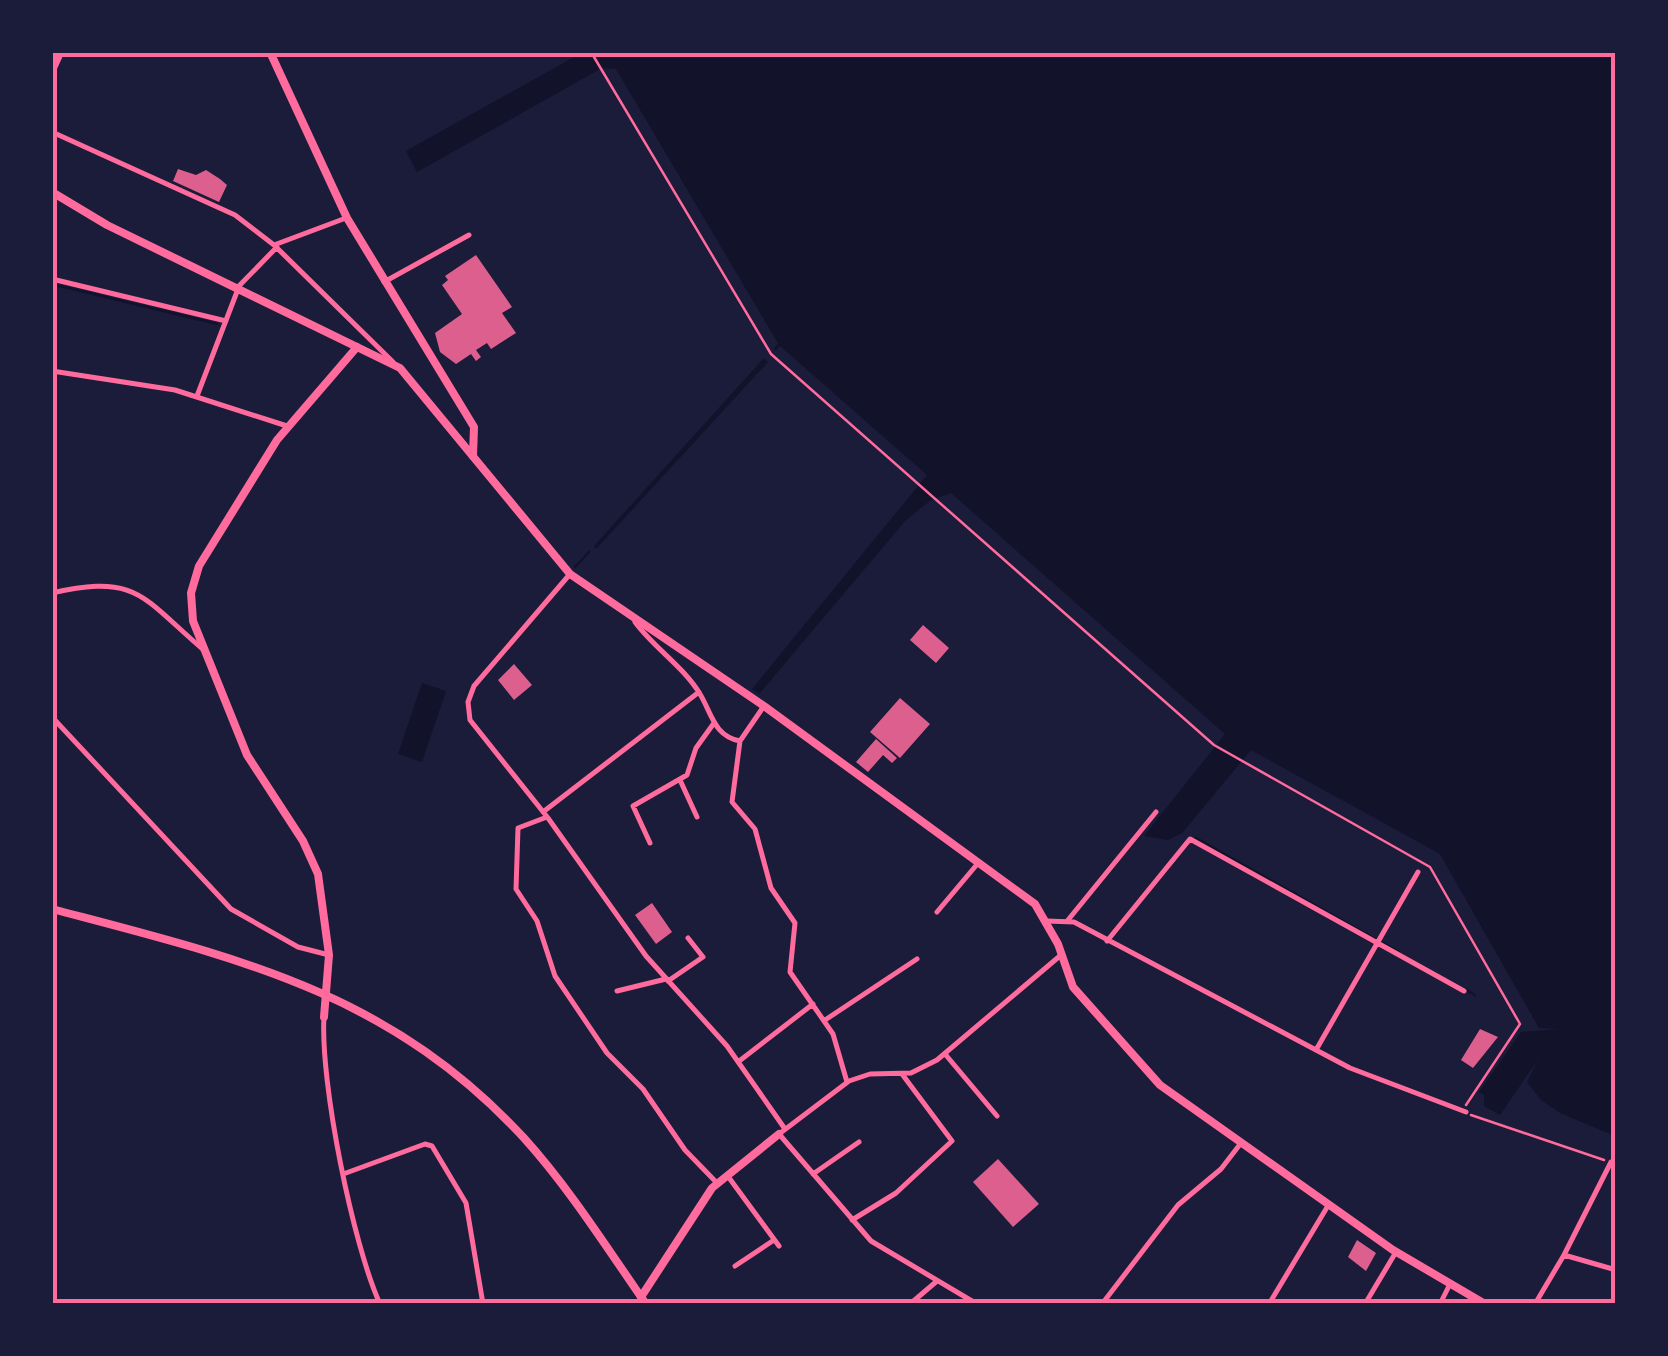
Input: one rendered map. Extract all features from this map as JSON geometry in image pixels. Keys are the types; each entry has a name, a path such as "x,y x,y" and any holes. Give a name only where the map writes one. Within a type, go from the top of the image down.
{"main road":[{"path":"270,52 347,218 474,427 473,456"},
{"path":"52,192 107,225 400,368 570,574 764,706 1034,904 1046,921 1078,994 1151,1076 1396,1252 1485,1304"},
{"path":"324,1017 329,955 322,891 311,857 252,765 191,612 195,574 287,426 357,348"},
{"path":"52,909 270,970 356,1008 417,1045 473,1089 524,1139 642,1301 717,1183 782,1132"}],"street":[{"path":"52,74 62,52"},
{"path":"52,132 234,215 276,246 400,368"},
{"path":"196,396 238,289 276,246 347,218"},
{"path":"384,282 469,235"},
{"path":"52,279 226,321"},
{"path":"52,371 196,396 287,426"},
{"path":"570,574 474,686 468,702 473,728 545,814 667,980 738,1062 782,1132 852,1220 877,1246 977,1304"},
{"path":"52,593 106,584 130,587 206,652"},
{"path":"631,615 699,692 714,723 728,739 740,741"},
{"path":"666,654 673,644"},
{"path":"699,692 545,814 518,828 515,884 536,920 551,968 608,1053 643,1089 685,1150 717,1183"},
{"path":"764,706 740,741 734,807 755,829 771,888 796,923 790,972 838,1046 847,1082"},
{"path":"52,718 231,909 298,947 329,955"},
{"path":"650,843 632,806 689,772 696,748 714,723"},
{"path":"680,780 698,817"},
{"path":"1068,920 1156,812"},
{"path":"1107,942 1190,840 1464,992"},
{"path":"938,912 979,862"},
{"path":"1316,1050 1418,872"},
{"path":"1046,921 1068,920 1358,1072 1466,1112"},
{"path":"617,991 667,980 703,957 688,938"},
{"path":"782,1132 847,1082 870,1074 920,1070 946,1054 1062,955"},
{"path":"824,1020 918,959"},
{"path":"738,1062 813,1004"},
{"path":"324,1017 325,1066 362,1256 380,1304"},
{"path":"946,1054 997,1116"},
{"path":"852,1220 896,1193 952,1141 902,1074"},
{"path":"1102,1304 1178,1205 1221,1169 1243,1141"},
{"path":"813,1174 860,1142"},
{"path":"346,1173 425,1144 432,1146 466,1203 483,1304"},
{"path":"1535,1304 1611,1162"},
{"path":"727,1175 777,1243 735,1266"},
{"path":"1269,1304 1329,1204"},
{"path":"1365,1304 1396,1252"},
{"path":"1564,1255 1616,1270"},
{"path":"910,1304 937,1281"},
{"path":"1440,1304 1449,1286"},
{"path":"580,1304 596,1304"}],"path":[{"path":"591,52 771,354 1214,745 1430,866 1520,1024 1465,1106 1466,1112 1531,1138 1611,1162"}],"shaded area":[{"path":"581,53 1615,53 1615,1136 1560,1113 1541,1100 1527,1082 1539,1058 1500,1115 1484,1106 1484,1095 1479,1092 1521,1032 1560,1029 1539,1028 1440,854 1251,750 1182,833 1168,840 1144,836 1225,734 951,493 931,500 905,521 759,694 752,689 927,475 779,345 616,69 602,68 417,172 406,151"},
{"path":"764,358 768,362 596,549 594,546"},
{"path":"422,683 446,691 422,762 398,754"}],"building":[{"path":"178,169 196,175 206,170 220,179 227,185 219,202 173,181"},
{"path":"476,255 512,307 502,313 516,333 491,349 487,343 476,350 481,357 476,361 471,354 456,364 440,352 435,333 462,314 442,285 448,280 445,276"},
{"path":"923,625 949,648 936,663 910,640"},
{"path":"514,664 532,685 514,700 498,680"},
{"path":"900,698 930,724 900,758 870,732"},
{"path":"876,739 897,758 892,763 883,755 868,772 856,762"},
{"path":"652,903 672,932 656,944 635,915"},
{"path":"1480,1029 1498,1037 1473,1068 1461,1060"},
{"path":"998,1159 1039,1204 1013,1227 973,1182"},
{"path":"1357,1240 1376,1253 1366,1271 1348,1257"}],"waterway":[{"path":"52,284 217,324"},
{"path":"775,349 779,345"},
{"path":"575,567 589,552"},
{"path":"1196,838 1375,939"},
{"path":"1383,943 1399,952"},
{"path":"1463,988 1475,995"}]}
